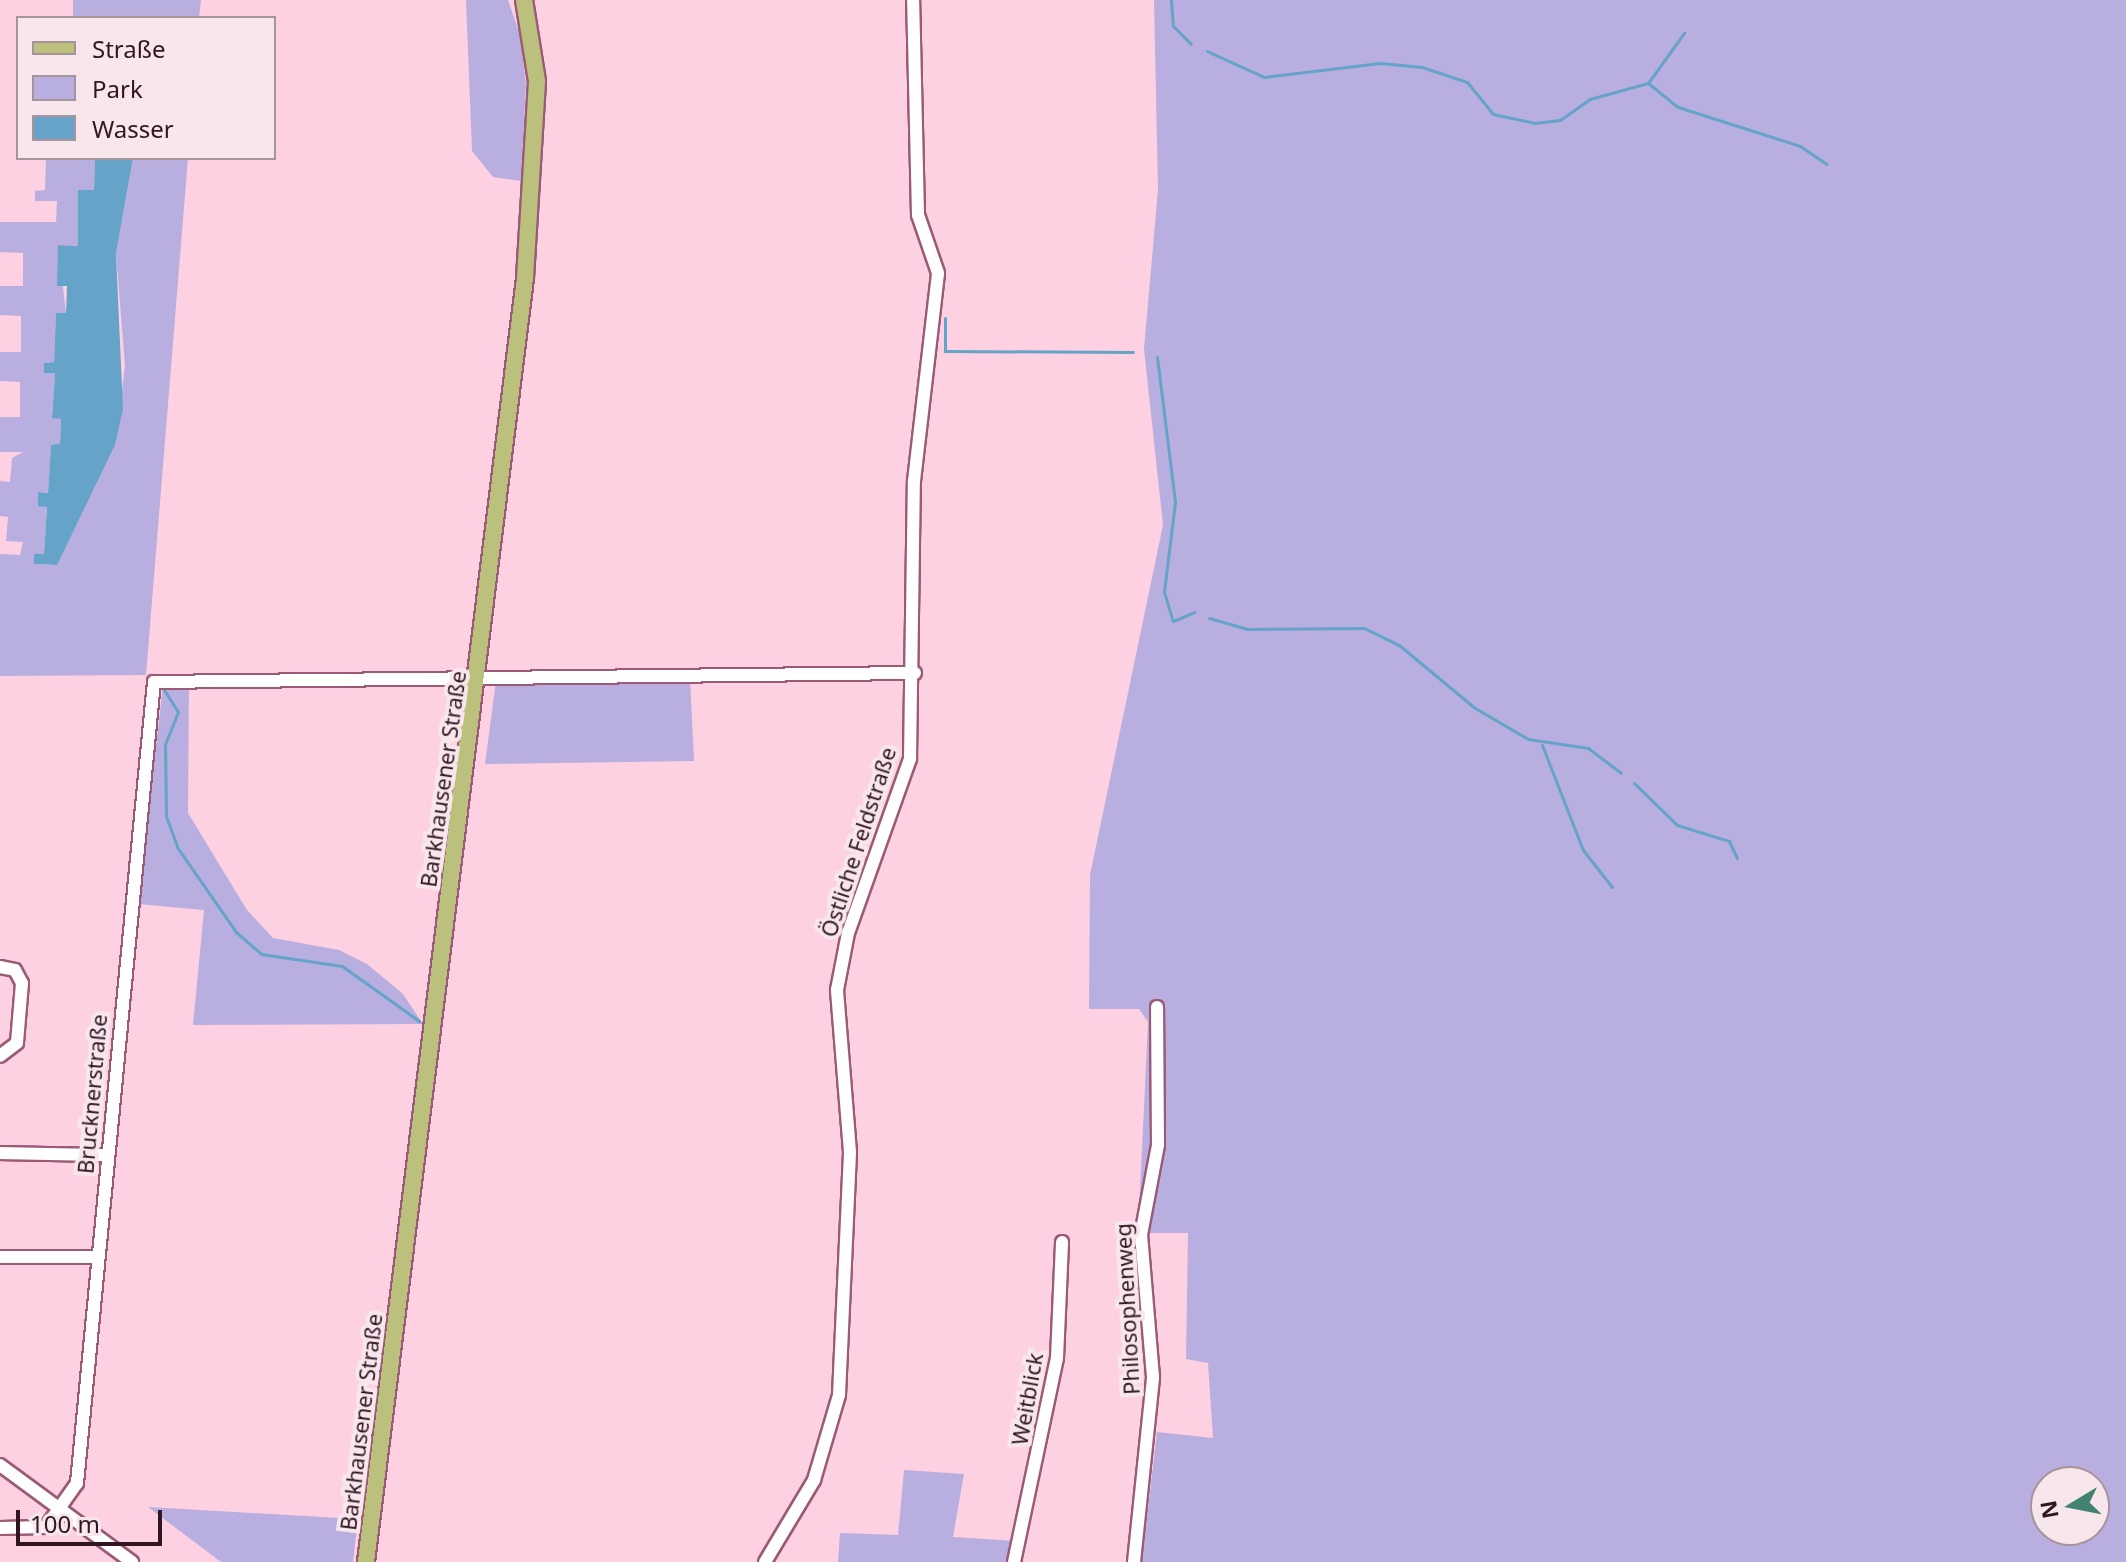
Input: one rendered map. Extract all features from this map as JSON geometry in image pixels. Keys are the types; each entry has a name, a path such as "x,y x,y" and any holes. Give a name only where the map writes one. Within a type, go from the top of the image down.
{"main road":[{"name":"Barkhausener Straße","path":"366,1562 480,675 535,146 537,81 524,0"}],"street":[{"name":"Östliche Feldstraße","path":"765,1562 814,1480 839,1395 850,1152 837,990 848,933 910,759 915,673 914,481 938,273 918,215 913,0"},
{"path":"480,675 915,673"},
{"name":"Brucknerstraße","path":"64,1508 77,1483 106,1155 154,682 480,675"},
{"path":"0,967 15,970 22,983 17,1043 0,1056"},
{"name":"Philosophenweg","path":"1134,1562 1153,1377 1141,1235 1158,1145 1157,1007"},
{"path":"0,1153 106,1155"},
{"name":"Weitblick","path":"1014,1562 1057,1358 1062,1242"},
{"path":"0,1257 97,1257"},
{"path":"0,1465 64,1508 132,1562"},
{"path":"0,1528 46,1527 64,1508"}],"green space":[{"path":"73,0 201,0 199,16 73,16"},
{"path":"466,0 508,0 520,35 526,83 521,181 493,177 472,151"},
{"path":"1154,0 2126,0 2126,1562 1142,1562 1157,1432 1213,1438 1208,1363 1186,1359 1188,1233 1138,1233 1148,1022 1139,1009 1089,1009 1090,875 1163,525 1144,349 1158,190"},
{"path":"46,160 95,160 94,190 78,190 78,246 58,245 66,313 56,314 54,362 44,363 55,373 52,417 61,419 60,445 51,445 48,493 39,492 47,506 44,554 34,564 56,565 115,445 125,366 116,254 133,160 188,160 146,675 0,676 0,554 20,555 23,542 6,541 8,517 0,516 0,481 10,482 12,458 23,452 0,452 0,417 20,417 20,382 0,381 0,352 21,352 21,316 0,315 0,286 23,286 23,253 0,252 0,222 56,222 57,201 35,201 35,191 45,190"},
{"path":"690,678 694,761 485,764 496,681"},
{"path":"163,685 189,685 188,813 247,910 273,938 339,950 367,964 403,994 423,1024 193,1025 204,910 138,904"},
{"path":"904,1470 964,1474 953,1537 1016,1541 1009,1562 838,1562 840,1533 898,1535"},
{"path":"148,1507 358,1519 353,1562 221,1562"}],"water":[{"path":"95,160 133,160 116,254 123,409 115,445 57,565 34,564 34,554 44,554 47,507 38,506 38,492 48,493 51,445 60,444 61,419 52,418 55,373 44,373 44,363 54,362 56,313 66,313 67,286 57,286 58,245 78,246 78,190 94,190"}],"waterway":[{"path":"1171,0 1173,26 1191,44"},
{"path":"1648,83 1684,33"},
{"path":"1207,51 1264,77 1380,63 1422,67 1467,82 1493,114 1535,123 1560,120 1590,99 1648,83 1678,107 1800,146 1827,164"},
{"path":"945,318 945,351 1133,352"},
{"path":"1157,357 1175,502 1164,592 1173,621 1194,612"},
{"path":"1209,618 1247,629 1364,628 1399,645 1475,708 1528,739 1588,748 1621,773"},
{"path":"163,688 178,712 165,745 166,816 177,847 236,932 261,954 342,966 419,1021"},
{"path":"1542,745 1583,850 1612,887"},
{"path":"1634,783 1677,825 1729,841 1737,858"}]}
